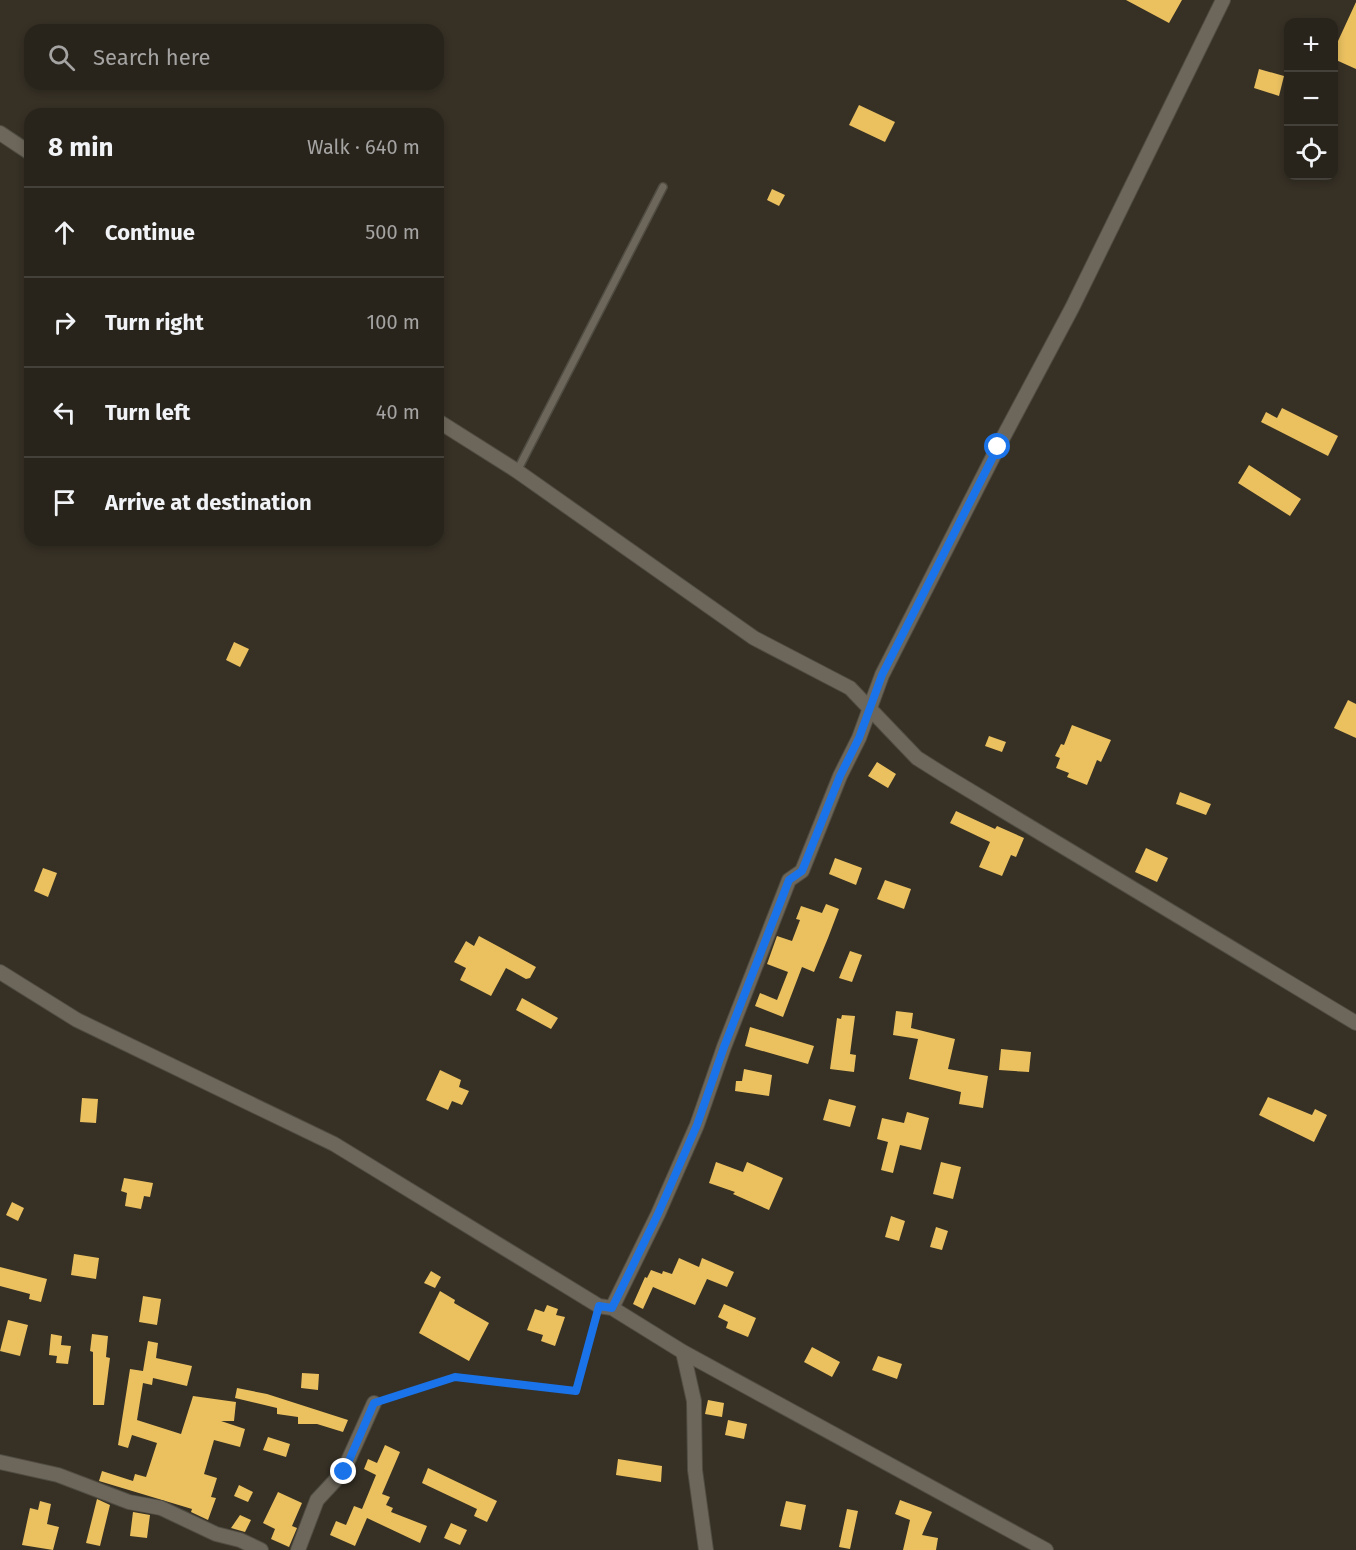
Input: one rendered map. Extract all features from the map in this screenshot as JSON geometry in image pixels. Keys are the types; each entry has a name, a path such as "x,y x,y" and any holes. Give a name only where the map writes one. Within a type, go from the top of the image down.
{"street":[{"path":"606,1307 658,1214 697,1125 724,1047 789,880 802,871 882,675 998,447 1072,308 1223,0"},
{"path":"0,133 24,149"},
{"path":"444,425 517,471 754,638 850,688 917,758 1356,1023"},
{"path":"0,972 77,1020 334,1144 683,1352 1022,1544 1046,1550"},
{"path":"683,1352 694,1401 695,1470 706,1550"},
{"path":"298,1550 317,1500 344,1472 374,1403"},
{"path":"0,1462 58,1475 129,1502 161,1508 216,1534 240,1540 261,1550"}],"lane":[{"path":"517,471 663,187"}],"path":[{"path":"374,1403 455,1377 576,1391 606,1307"}],"building":[{"path":"1126,0 1182,0 1169,23"},
{"path":"1356,2 1356,69 1338,61 1338,41"},
{"path":"1259,69 1284,76 1279,96 1254,88"},
{"path":"859,105 895,122 885,142 849,125"},
{"path":"772,189 785,195 779,206 767,200"},
{"path":"1282,408 1338,436 1328,456 1261,422 1266,412 1277,418"},
{"path":"1249,465 1301,499 1290,516 1238,483"},
{"path":"234,642 249,649 240,667 226,660"},
{"path":"1348,700 1356,704 1356,738 1334,728"},
{"path":"1072,725 1111,740 1101,762 1097,760 1087,785 1067,777 1069,773 1056,768 1060,758 1055,756 1061,744 1064,745"},
{"path":"989,736 1006,742 1002,752 985,746"},
{"path":"877,762 896,774 888,788 868,776"},
{"path":"1180,792 1211,804 1206,815 1176,804"},
{"path":"956,811 995,829 997,826 1024,838 1016,857 1011,855 1002,876 979,867 990,842 950,823"},
{"path":"1146,848 1168,858 1157,882 1135,872"},
{"path":"835,858 862,868 856,885 829,874"},
{"path":"43,868 57,873 48,897 34,891"},
{"path":"885,880 911,889 904,909 877,899"},
{"path":"826,904 839,909 828,938 814,972 802,967 783,1017 755,1006 760,993 777,1000 788,972 767,964 777,936 792,941 800,920 796,919 801,906 822,913"},
{"path":"479,936 536,967 530,978 526,979 506,968 491,996 460,980 466,968 454,962 466,941 474,946"},
{"path":"850,951 862,955 852,982 839,978"},
{"path":"522,998 558,1018 551,1029 516,1010"},
{"path":"896,1011 913,1013 911,1028 955,1039 948,1069 988,1076 983,1108 959,1104 961,1092 909,1079 918,1039 893,1035"},
{"path":"842,1015 855,1016 850,1054 856,1055 854,1072 830,1069 837,1018 841,1019"},
{"path":"750,1027 814,1046 808,1064 745,1046"},
{"path":"1001,1049 1031,1052 1029,1072 999,1070"},
{"path":"744,1069 772,1075 769,1096 735,1091 736,1081 742,1081"},
{"path":"440,1070 461,1080 459,1087 469,1091 462,1105 452,1101 448,1110 426,1100"},
{"path":"1268,1097 1312,1115 1315,1109 1327,1115 1314,1142 1259,1115"},
{"path":"82,1098 98,1099 96,1123 80,1122"},
{"path":"829,1099 856,1106 850,1127 823,1120"},
{"path":"907,1112 929,1118 921,1150 900,1145 893,1173 881,1170 888,1142 877,1139 882,1118 904,1123"},
{"path":"716,1162 743,1172 747,1162 783,1178 769,1210 733,1194 735,1192 709,1183"},
{"path":"941,1162 961,1167 953,1199 933,1194"},
{"path":"124,1178 153,1183 150,1197 144,1196 141,1209 125,1206 127,1193 121,1191"},
{"path":"12,1202 24,1208 18,1221 6,1215"},
{"path":"891,1216 905,1221 899,1241 885,1237"},
{"path":"936,1227 948,1231 942,1250 930,1247"},
{"path":"74,1254 99,1258 96,1279 71,1275"},
{"path":"679,1258 699,1267 702,1258 734,1272 727,1287 707,1279 695,1305 653,1287 643,1309 633,1304 645,1277 647,1278 651,1270 662,1274 663,1271 672,1274"},
{"path":"0,1267 47,1279 41,1302 29,1299 30,1294 0,1286"},
{"path":"431,1271 441,1277 435,1288 424,1283"},
{"path":"440,1291 455,1300 454,1303 489,1323 469,1361 419,1333"},
{"path":"143,1296 161,1299 157,1325 139,1322"},
{"path":"724,1304 756,1318 748,1337 726,1328 728,1322 718,1317"},
{"path":"547,1305 558,1309 556,1315 565,1317 555,1346 541,1341 543,1335 527,1330 535,1309 544,1312"},
{"path":"8,1320 28,1325 20,1356 0,1351"},
{"path":"51,1334 62,1336 61,1345 71,1346 68,1364 56,1363 57,1356 49,1355"},
{"path":"92,1334 108,1336 106,1357 110,1358 104,1405 93,1405 93,1352 90,1351"},
{"path":"148,1341 158,1343 156,1358 192,1366 187,1386 153,1378 152,1385 143,1383 137,1420 181,1434 193,1396 236,1402 234,1421 221,1421 245,1429 240,1447 214,1440 204,1474 217,1478 211,1497 216,1498 208,1520 191,1512 192,1509 99,1481 102,1471 133,1481 135,1474 146,1477 157,1443 132,1435 128,1448 118,1445 130,1369 143,1371"},
{"path":"812,1347 840,1362 832,1377 804,1362"},
{"path":"878,1356 902,1364 897,1379 872,1370"},
{"path":"302,1373 319,1374 318,1390 301,1388"},
{"path":"237,1388 267,1394 348,1420 343,1432 317,1424 298,1424 298,1417 277,1414 277,1408 235,1398"},
{"path":"708,1400 724,1403 722,1417 705,1414"},
{"path":"728,1420 747,1424 744,1439 725,1435"},
{"path":"268,1437 290,1444 286,1457 263,1450"},
{"path":"385,1445 400,1452 382,1494 390,1497 386,1505 393,1508 391,1512 427,1526 420,1543 367,1518 355,1546 330,1535 336,1521 346,1525 354,1506 362,1509 376,1475 364,1469 368,1459 377,1463"},
{"path":"618,1459 662,1466 661,1482 616,1475"},
{"path":"428,1468 497,1501 487,1522 474,1516 477,1509 422,1483"},
{"path":"239,1485 253,1492 248,1502 234,1496"},
{"path":"278,1492 302,1503 292,1526 297,1528 289,1547 271,1539 275,1529 263,1523"},
{"path":"97,1499 110,1505 100,1546 86,1543"},
{"path":"900,1500 932,1512 922,1535 938,1538 936,1550 903,1550 910,1520 895,1514"},
{"path":"40,1501 51,1504 47,1524 59,1527 53,1550 22,1545 30,1508 38,1510"},
{"path":"786,1501 806,1505 801,1530 780,1526"},
{"path":"847,1509 858,1511 850,1549 839,1547"},
{"path":"133,1512 150,1515 147,1538 130,1536"},
{"path":"240,1515 251,1520 245,1532 231,1528"},
{"path":"451,1523 467,1530 460,1545 444,1538"}],"route":[{"path":"344,1472 374,1403 455,1377 576,1391 599,1306 612,1308 658,1214 697,1125 724,1047 789,880 802,871 840,776 859,738 882,675 998,447"}]}
